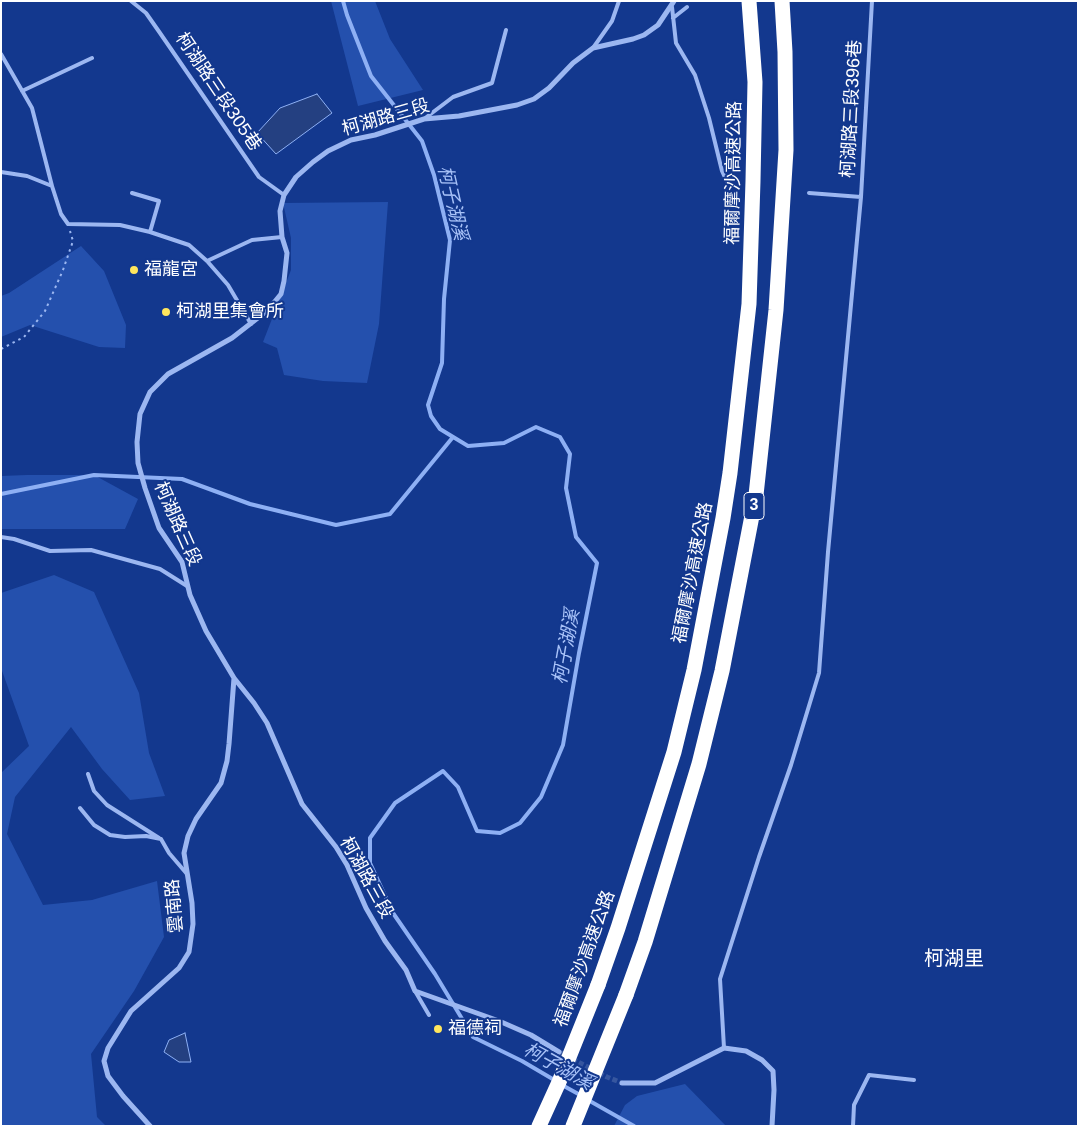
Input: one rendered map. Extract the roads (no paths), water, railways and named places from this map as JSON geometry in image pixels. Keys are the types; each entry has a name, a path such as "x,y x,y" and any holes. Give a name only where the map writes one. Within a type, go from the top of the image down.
{"highway":[{"name":"福爾摩沙高速公路","path":"539,1126 598,985 618,928 674,752 694,670 728,482 749,304 754,82 749,1"},
{"name":"3","path":"573,1126 626,996 645,942 699,764 722,671 756,495 776,310 786,150 785,52 782,1"}],"street":[{"name":"柯湖路三段","path":"415,991 406,970 366,908 336,847 302,804 267,723 254,702 234,678 206,631 187,586 182,562 159,528 144,488 138,464 140,414 150,392 168,374 232,338 268,310 281,294 287,253 282,237 280,211 284,195 296,177 312,162 328,151 351,140 424,119 459,116 517,105 534,99 549,88 573,63 593,48 644,35 658,25 673,4"},
{"name":"雲南路","path":"150,1126 108,1076 104,1060 108,1048 131,1010 179,968 189,952 193,924 192,903 184,853 188,836 196,819 221,783 227,761 234,678"},
{"path":"415,991 492,1018 531,1035 560,1052"},
{"path":"622,1083 655,1083 724,1048 746,1051 762,1060 773,1071 772,1126"}],"lane":[{"name":"柯湖路三段305巷","path":"131,1 146,13 160,32 260,177 284,195"},
{"path":"593,48 612,22 619,1"},
{"name":"柯湖路三段396巷","path":"809,193 861,197 872,1"},
{"path":"673,4 676,43 695,75 710,118 722,171 729,186"},
{"path":"673,18 687,7"},
{"path":"424,119 454,97 492,82 506,30"},
{"path":"1,54 32,108 52,186 61,214 68,224 120,226 150,232 189,246 207,261 228,285 251,324"},
{"path":"22,91 92,58"},
{"path":"1,172 27,176 52,186"},
{"path":"132,193 159,201 150,232"},
{"path":"724,1048 720,979 791,765 819,673 828,552 861,197"},
{"path":"207,261 252,240 282,237"},
{"path":"1,537 14,539 50,551 91,550 160,569 187,586"},
{"path":"88,774 94,791 107,805 161,839 168,853 186,874"},
{"path":"80,808 94,825 110,835 125,837 146,836 161,839"},
{"path":"415,991 429,1015"},
{"path":"853,1126 854,1105 868,1075 914,1080"}],"waterway":[{"name":"柯子湖溪","path":"343,1 371,76 422,141 434,175 450,240 444,299 442,363 428,405 431,416 440,429 468,446 504,443 536,427 560,437 570,454 566,488 576,537 597,563 563,745 541,797 520,823 500,833 477,831 458,787 443,771 395,803 370,838 370,863 393,913 435,974 473,1037 522,1061 556,1081"},
{"path":"1,494 94,475 182,479 250,504 336,525 390,514 453,437"},
{"name":"柯子湖溪","path":"562,1085 582,1096"},
{"name":"柯子湖溪","path":"588,1100 634,1126"}],"tunnel":[{"path":"559,1052 622,1083"}],"place":[{"name":"福龍宮","path":"134,270"},
{"name":"柯湖里集會所","path":"166,312"},
{"name":"福德祠","path":"438,1029"}],"district":[{"name":"柯湖里","path":"954,959"}]}
